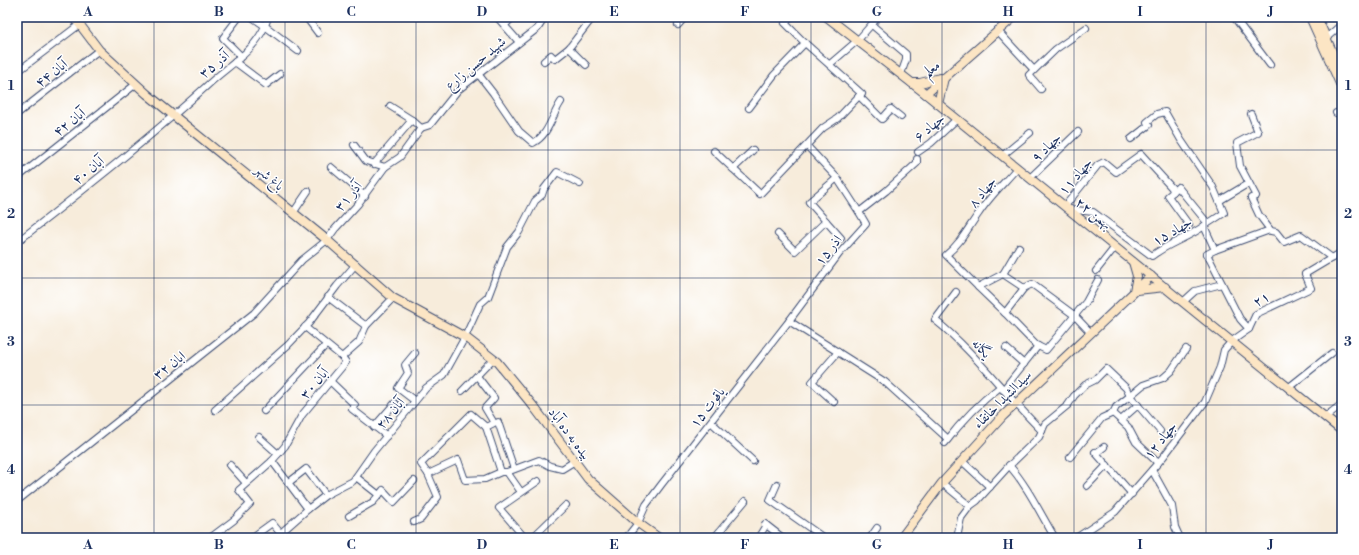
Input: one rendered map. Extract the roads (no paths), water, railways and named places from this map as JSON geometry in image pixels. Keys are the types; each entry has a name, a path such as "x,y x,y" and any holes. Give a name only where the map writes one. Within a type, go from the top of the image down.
{"main road":[{"name":"باغ شهر","path":"74,17 99,50 173,117 328,240 393,298 465,338"},
{"name":"۲۲ بهمن","path":"827,17 924,92 1342,431"},
{"name":"معلم","path":"924,92 956,67 997,30 1014,17"},
{"path":"1310,17 1342,74"},
{"path":"1317,17 1323,40 1342,88"},
{"path":"912,83 920,83 942,77 938,104"},
{"path":"1133,262 1137,276 1134,291 1165,287"},
{"name":"سیدالشهدا خانقاء","path":"901,538 942,483 1015,404 1149,275"},
{"name":"بیده به ده آباد","path":"465,338 493,359 534,407 588,479 638,523 659,538"}],"street":[{"path":"239,17 224,38 242,57"},
{"path":"252,17 298,52"},
{"name":"آذر ۳۵","path":"173,117 242,57 260,38 268,17"},
{"path":"306,17 318,32"},
{"path":"497,17 519,42"},
{"path":"505,25 513,17"},
{"name":"شهید حسن زارع","path":"385,167 400,157 421,128 430,125 458,90 538,28 545,17"},
{"path":"544,61 551,55 555,59 569,48 593,17"},
{"path":"678,25 685,17"},
{"path":"714,151 760,194 823,128 838,118 862,94 785,23 791,17"},
{"path":"830,64 858,40 878,17"},
{"path":"1235,20 1270,65"},
{"path":"1323,40 1342,24"},
{"path":"17,72 79,25"},
{"path":"872,25 906,54 906,60 901,74"},
{"path":"1041,89 1029,75 1056,49 1086,28"},
{"path":"997,30 1034,70"},
{"path":"749,108 774,75 805,43"},
{"path":"569,48 586,65"},
{"name":"آبان ۴۴","path":"17,114 99,50"},
{"path":"235,62 266,85 280,74"},
{"path":"479,75 519,131 533,143 539,140 547,130 561,102"},
{"name":"آبان ۴۲","path":"17,178 136,84"},
{"path":"859,96 882,119 891,109 901,117"},
{"path":"390,106 412,120 421,128"},
{"path":"1131,139 1149,125 1147,122 1157,114 1165,112 1180,140 1213,187 1219,201 1249,183"},
{"path":"1251,114 1258,132 1237,143 1240,166 1256,196 1251,198 1259,215 1270,230 1276,232 1284,242 1301,235 1332,258 1342,252"},
{"name":"آبان ۴۰","path":"17,242 173,117"},
{"name":"جهاد ۶","path":"918,152 931,143 957,119"},
{"path":"374,164 412,120"},
{"name":"جهاد ۹","path":"1030,178 1078,132"},
{"path":"1002,156 1030,133"},
{"path":"354,145 366,160 385,167"},
{"path":"807,146 837,178 859,212 917,163 917,159"},
{"path":"733,169 753,150"},
{"name":"جهاد ۱۱","path":"1066,207 1088,176 1098,165 1104,162 1116,172 1141,154 1172,188 1173,192"},
{"path":"331,167 365,196"},
{"name":"آذر ۳۱","path":"328,240 334,229 365,196 385,167"},
{"name":"جهاد ۸","path":"978,287 946,255 956,247 968,232 979,212 1017,168"},
{"name":"آبان ۲۸","path":"283,536 283,531 308,509 326,495 353,481 426,388 444,375 465,338 480,304 488,297 507,247 519,232 535,201 542,195 544,189 557,172 580,184"},
{"path":"837,178 809,202 841,238"},
{"path":"1189,225 1168,196 1178,187 1205,223 1215,250"},
{"path":"293,213 308,191"},
{"name":"جهاد ۱۵","path":"1066,207 1093,212 1152,256 1167,246 1196,232 1205,223 1224,213 1219,201"},
{"name":"اذر ۱۵","path":"811,293 839,254 866,224 859,212"},
{"path":"778,234 796,251 826,221"},
{"path":"1249,329 1240,319 1207,254 1270,230"},
{"name":"ابان ۳۲","path":"17,501 254,313 302,260 328,240"},
{"path":"1019,247 1003,274 978,287 1038,346 1046,350 1086,302 1098,280"},
{"path":"1096,271 1115,248"},
{"name":"۲۱","path":"1232,341 1249,329 1256,314 1311,288 1305,274 1332,258"},
{"path":"215,410 305,327 356,264"},
{"path":"1003,274 1024,288"},
{"path":"1005,313 1024,288 1032,284 1074,315 1090,332"},
{"path":"1183,302 1195,291 1222,284"},
{"name":"یگانه","path":"956,292 935,320 952,334 977,359 1015,404 1042,431"},
{"name":"یاقوت ۱۵","path":"626,538 638,523 646,505 811,293"},
{"path":"328,297 366,326"},
{"name":"آبان ۳۰","path":"246,483 272,461 285,446 302,416 346,362 342,357 359,342 366,326 393,298"},
{"path":"789,321 885,382 946,441 987,396 1002,389 1038,346"},
{"path":"305,327 342,357"},
{"name":"جهاد ۱۲","path":"1081,536 1115,512 1158,463 1205,402 1220,367 1224,350 1232,341"},
{"path":"264,411 326,345"},
{"path":"1006,348 1024,364"},
{"path":"1070,457 1102,418 1113,413 1116,407 1144,385 1167,374 1186,349"},
{"path":"834,402 812,382 838,352"},
{"path":"415,353 405,365 408,373 398,388 415,401"},
{"path":"1288,388 1332,353"},
{"path":"462,390 493,359"},
{"path":"957,538 961,518 970,506 977,501 1009,465 1039,437 1045,424 1068,405 1085,386 1095,380 1106,369 1126,388 1130,396 1160,431"},
{"path":"477,376 494,398 485,408 494,423 486,427"},
{"path":"330,381 374,427 387,436"},
{"path":"374,427 395,403"},
{"path":"1325,417 1342,404"},
{"path":"1121,420 1138,405"},
{"path":"1113,413 1128,427 1136,442 1158,463"},
{"path":"414,522 422,519 438,497 428,474 421,464 471,414 486,427 504,472 521,492"},
{"path":"498,422 514,469"},
{"path":"711,422 753,461"},
{"path":"259,437 278,454"},
{"path":"1104,447 1096,452 1132,494"},
{"path":"428,474 458,460 465,480 485,479 539,460 550,466 562,469 575,461"},
{"path":"272,461 308,509"},
{"path":"962,461 990,487"},
{"path":"210,538 234,520 250,504 239,490 246,483 230,464"},
{"path":"1009,465 1022,480 1034,499 1055,538"},
{"path":"1087,486 1107,465"},
{"path":"288,483 306,470 326,495"},
{"path":"1152,470 1172,506 1176,528 1180,538"},
{"path":"356,477 379,495"},
{"path":"349,516 368,505 383,490 394,502 414,481"},
{"path":"525,538 499,508 538,481"},
{"path":"942,483 970,506"},
{"path":"777,484 770,500 824,538"},
{"path":"714,538 745,501"},
{"path":"532,538 566,504"},
{"path":"254,536 272,523 283,536"},
{"path":"758,538 766,525 783,538"},
{"path":"870,538 877,528"}]}
